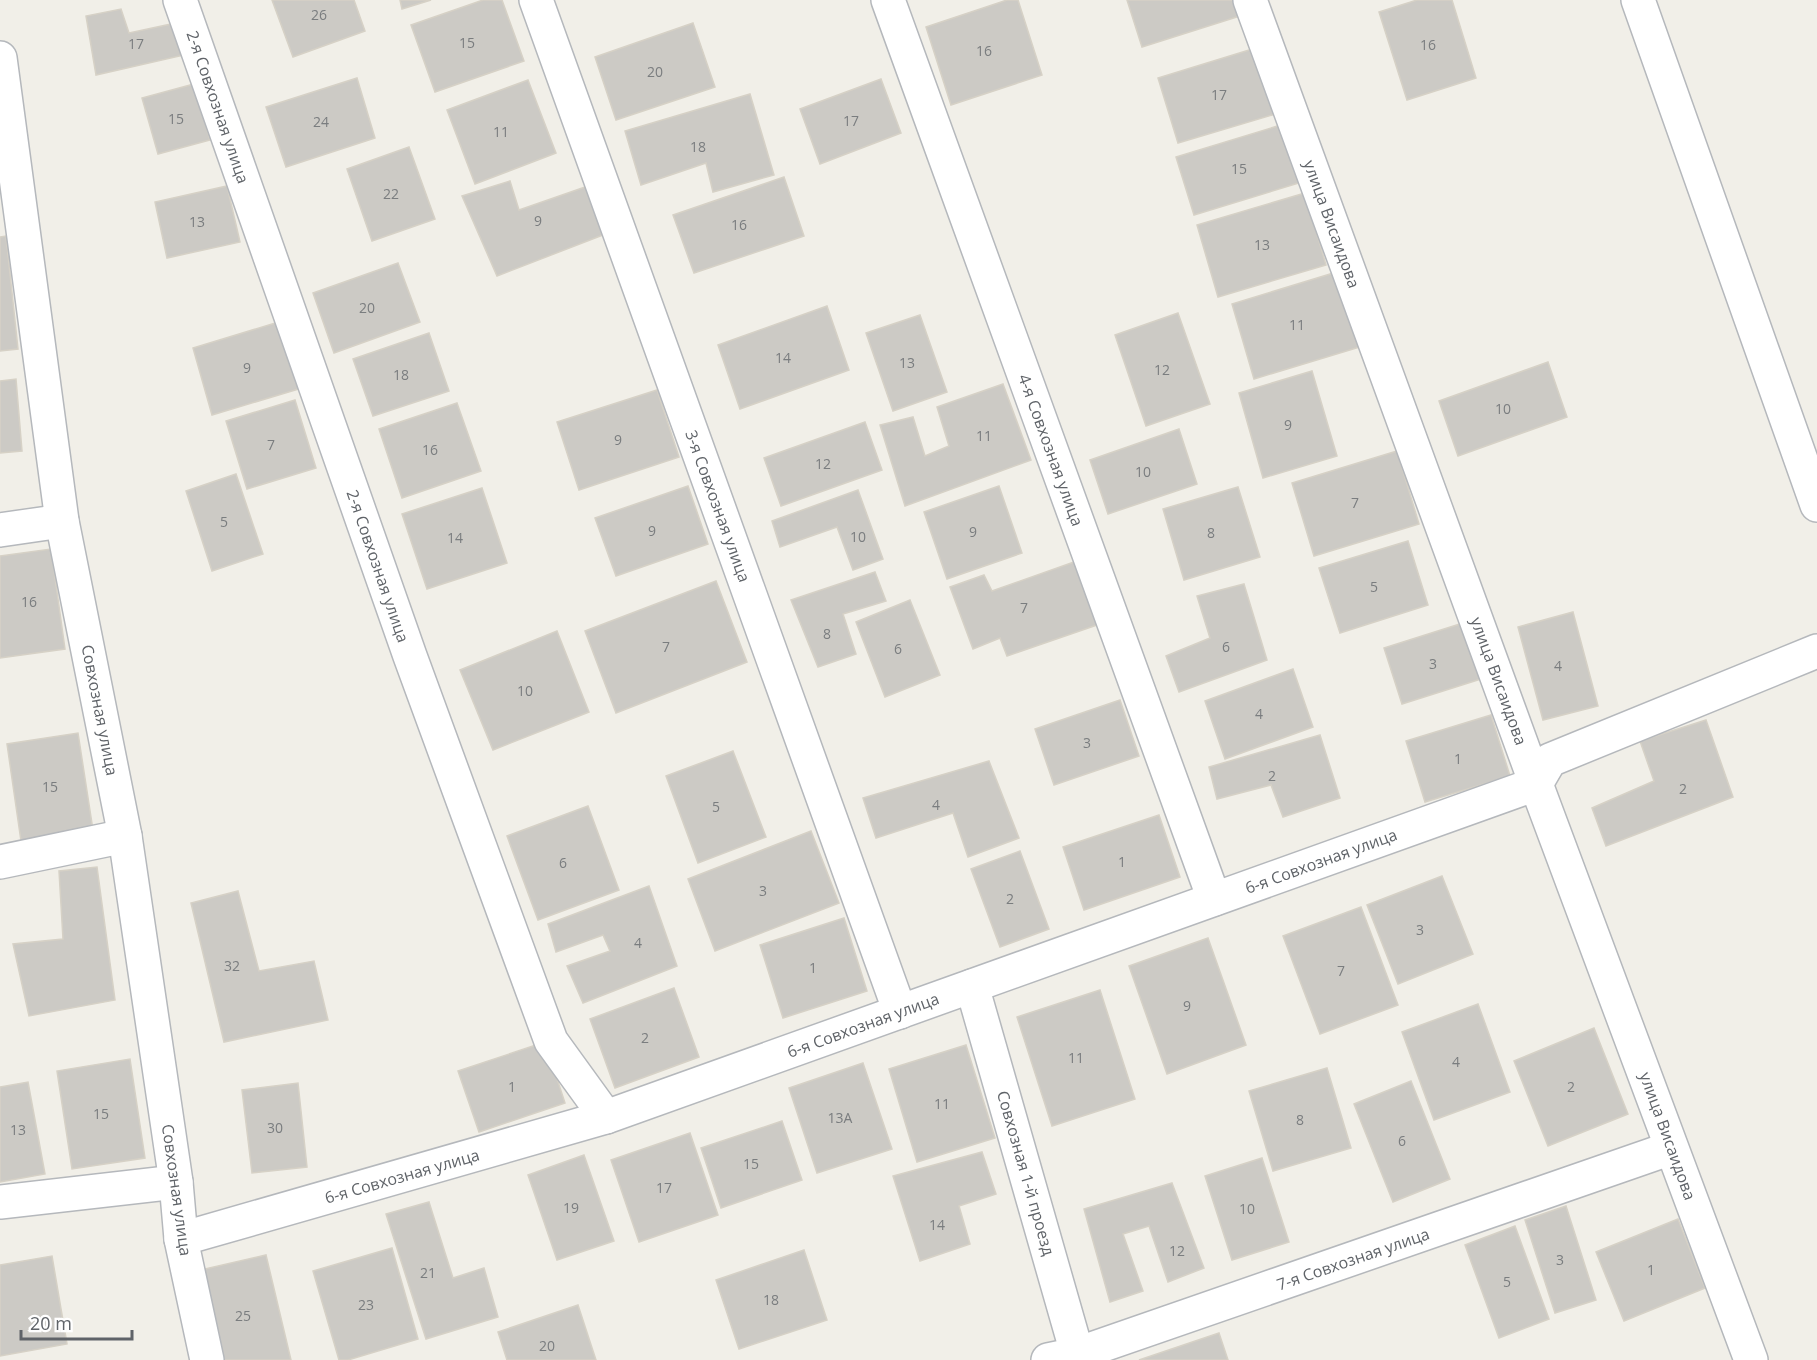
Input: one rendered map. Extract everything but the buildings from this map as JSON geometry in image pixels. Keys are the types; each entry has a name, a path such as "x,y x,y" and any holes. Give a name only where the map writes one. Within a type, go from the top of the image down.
{"street":[{"name":"2-я Совхозная улица","path":"180,0 410,656 550,1041 606,1117"},
{"name":"3-я Совхозная улица","path":"536,0 900,1012"},
{"name":"4-я Совхозная улица","path":"888,0 1214,899"},
{"name":"улица Висаидова","path":"1250,0 1536,784 1751,1360"},
{"path":"1638,0 1817,505"},
{"name":"Совхозная улица","path":"0,58 10,208 62,521 125,836 176,1182 181,1239 207,1360"},
{"path":"0,530 62,521"},
{"path":"1536,784 1550,760 1817,651"},
{"name":"6-я Совхозная улица","path":"181,1239 606,1117 1536,784"},
{"path":"0,862 125,836"},
{"name":"Совхозная 1-й проезд","path":"972,986 1068,1358"},
{"name":"7-я Совхозная улица","path":"1068,1358 1657,1154"},
{"path":"0,1202 176,1182"}]}
